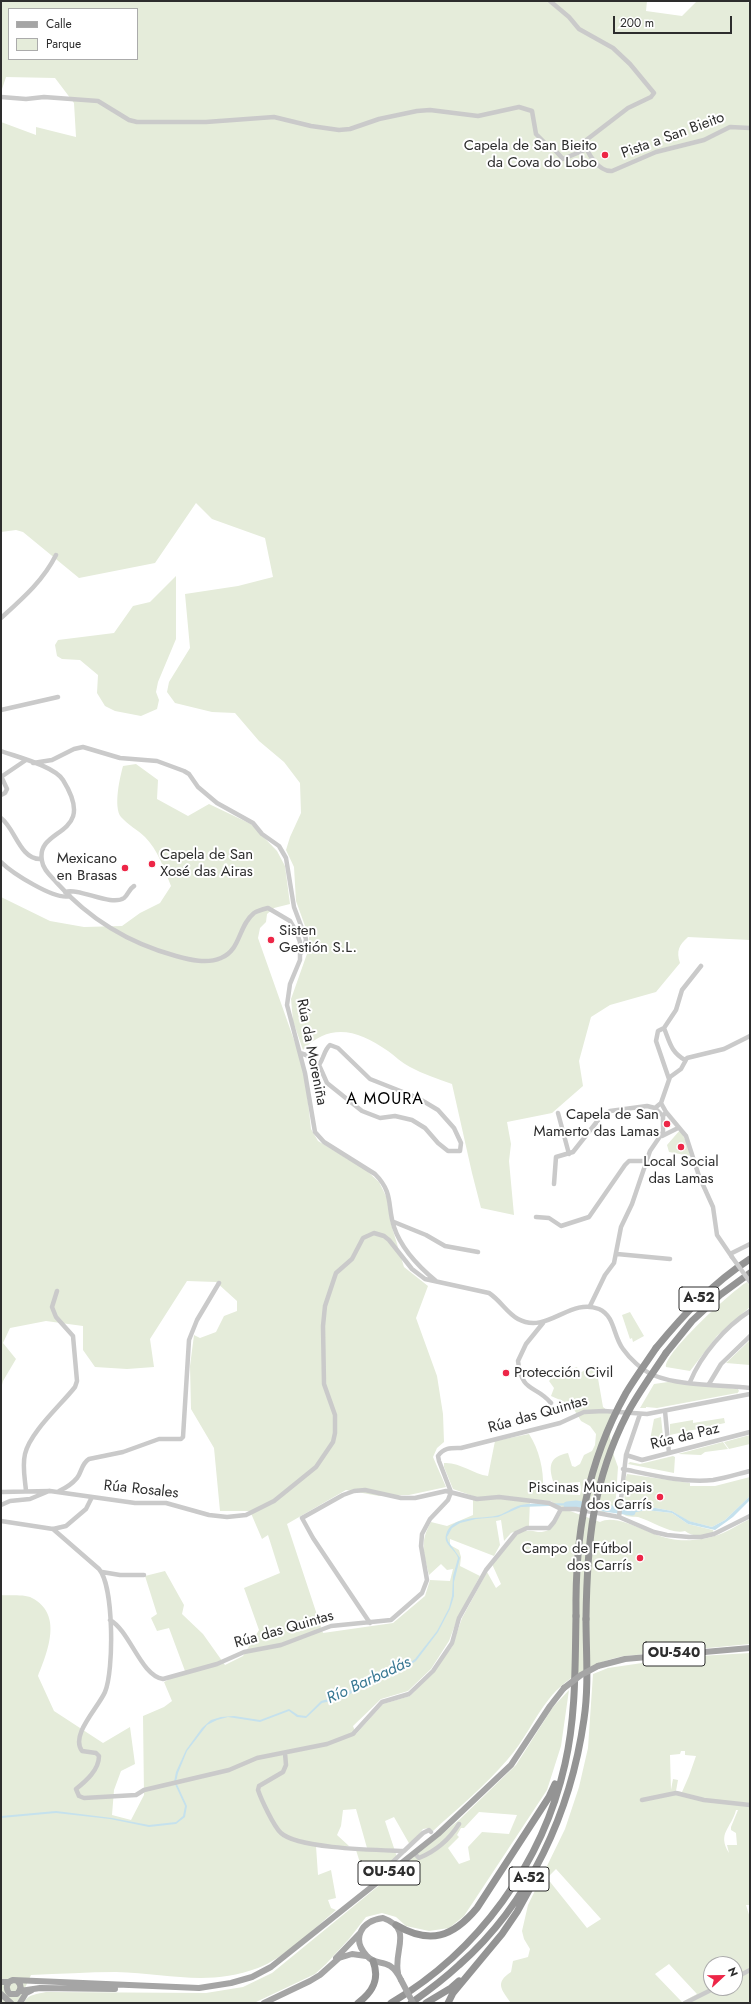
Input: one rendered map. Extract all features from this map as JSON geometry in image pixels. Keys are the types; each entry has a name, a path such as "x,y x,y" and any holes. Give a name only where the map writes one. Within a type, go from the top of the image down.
{"highway":[{"name":"A-52","path":"391,2003 430,1976 457,1953 501,1902 536,1845 550,1814 565,1764 574,1703 578,1551 582,1514 586,1492 610,1425 626,1392 656,1348 679,1320 704,1294 732,1271 750,1259"},
{"name":"A-52","path":"412,2003 460,1965 480,1945 506,1914 535,1870 559,1819 571,1784 584,1718 586,1688 587,1552 596,1497 620,1429 638,1396 666,1353 692,1321 720,1295 750,1273"},
{"path":"448,2003 453,1993 486,1956 517,1912 557,1834 579,1768 584,1718"},
{"path":"396,1925 413,1934 433,1936 458,1928 468,1919 477,1908 549,1797 565,1764"},
{"path":"426,2003 451,1988 486,1956"},
{"path":"358,2003 364,1999 376,1983 377,1976 373,1961"}],"main road":[{"name":"OU-540","path":"18,1982 170,1987 216,1986 252,1977 265,1970 438,1834 511,1765 550,1706 564,1688 581,1675 598,1666 625,1659 750,1648"},
{"path":"331,1964 360,1933 361,1929 368,1922 382,1918 396,1925 401,1937 396,1963 398,1973 412,2003"},
{"path":"360,1933 360,1942 366,1956 373,1961 387,1964 398,1973"},
{"path":"264,2003 310,1982 331,1964 345,1955 366,1956"},
{"path":"1,1982 9,1982 13,1980 18,1982 20,1986 19,2003"},
{"path":"9,1982 6,1991 12,2003"},
{"path":"6,1991 13,1994 33,1989 145,1990 170,1987"},
{"path":"19,2003 26,1993 33,1989"},
{"path":"1,1994 12,2003"}],"street":[{"path":"1,97 26,99 44,97 98,101 129,120 137,122 206,122 274,117 312,126 339,130 350,129 379,119 417,111 430,110 478,116 518,107 532,111 536,134 546,144 554,148 563,159 587,149 585,141 587,139 628,108 653,96 654,93 630,64 613,48 578,29 569,17 550,1"},
{"name":"Pista a San Bieito","path":"587,149 597,164 610,172 656,152 704,140 730,127 750,128"},
{"path":"1,618 35,587 49,569 56,556"},
{"path":"1,710 58,697"},
{"name":"Rúa da Moreniña","path":"33,763 52,760 74,749 83,747 120,758 156,761 178,768 189,774 201,790 217,803 253,822 262,834 279,846 283,851 290,873 294,907 306,939 290,984 286,1005 300,1053 315,1132 324,1142 380,1179 390,1197 398,1236 406,1250 428,1274 439,1283"},
{"path":"1,751 26,760 59,775 74,808 72,822 46,842 42,849 41,859 47,872 65,892 98,920 148,948 190,960 209,961 221,958 234,949 247,922 254,913 268,908 290,921 296,931 301,953"},
{"path":"1,795 5,793 7,789 1,776 26,760"},
{"path":"1,818 10,827 22,848 34,858 41,859"},
{"path":"1,862 32,884 61,896 70,896"},
{"path":"65,892 73,890 98,898 120,900 125,897 134,886"},
{"path":"669,1079 656,1041 658,1031 664,1028 676,1010 682,990 702,966"},
{"path":"664,1028 674,1052 685,1060"},
{"path":"655,1108 661,1103 669,1079 681,1069 685,1060 690,1056 724,1049 750,1036"},
{"path":"300,1053 306,1055 319,1064 327,1084 362,1111 380,1118 395,1116 412,1120 425,1128 438,1144 448,1151 460,1151 461,1143 454,1128 438,1110 418,1098 370,1079 338,1048 330,1045 326,1049 324,1058 319,1064"},
{"path":"660,1138 664,1127 664,1114 661,1103"},
{"path":"554,1184 555,1160 559,1156 569,1154 576,1149 599,1119 605,1114 615,1109 641,1106 655,1108 683,1131 686,1136 699,1176 713,1206 717,1235 750,1282"},
{"path":"558,1113 569,1154"},
{"path":"590,1306 605,1275 614,1263 617,1254 621,1227 632,1204 650,1151 665,1133 678,1128"},
{"path":"536,1217 549,1218 561,1226 589,1217 629,1161 646,1161"},
{"path":"394,1222 426,1235 445,1246 478,1252"},
{"name":"Rúa Rosales","path":"1,1492 50,1491 134,1503 173,1504 194,1511 227,1517 237,1517 255,1512 274,1501 292,1488 316,1467 333,1442 336,1433 335,1419 333,1407 324,1384 323,1326 325,1306 332,1281 336,1273 352,1259 363,1238 374,1233 384,1236 412,1269 424,1279 489,1292 517,1319 535,1323 543,1323"},
{"path":"731,1256 750,1244"},
{"path":"617,1254 670,1259"},
{"path":"58,1492 73,1483 79,1475 84,1463 89,1460 123,1452 158,1439 182,1438 189,1340 198,1320 219,1283"},
{"path":"26,1491 24,1470 25,1453 45,1421 75,1388 77,1381 72,1336 56,1317 52,1307 57,1291"},
{"path":"551,1403 546,1397 527,1387 519,1369 518,1361 521,1353 543,1323 572,1309 590,1306 600,1310 610,1317 616,1339 632,1359 653,1375 690,1382 750,1388"},
{"path":"690,1382 707,1353 720,1337 750,1311"},
{"path":"535,1323 536,1333"},
{"path":"709,1384 721,1364 750,1336"},
{"path":"619,1517 623,1469 626,1455 640,1414 665,1411 750,1394"},
{"name":"Rúa das Quintas","path":"110,1620 120,1628 150,1672 162,1679 217,1664 244,1652 281,1645 331,1626 391,1620 422,1593 427,1580 421,1546 422,1534 430,1519 448,1500 451,1492 438,1456 441,1451 448,1448 461,1448 560,1423 584,1412 604,1411 640,1414"},
{"path":"665,1411 669,1453"},
{"name":"Rúa da Paz","path":"626,1455 642,1460 750,1432"},
{"path":"623,1469 676,1479 697,1480 714,1480 750,1471"},
{"path":"370,1623 313,1538 302,1518 343,1495 354,1491 365,1490 401,1498 415,1498 446,1491 477,1499 500,1497 553,1505 561,1509 576,1509 619,1517 654,1532 667,1535 701,1537 714,1534 750,1516"},
{"path":"1,1505 13,1500 30,1499 50,1491"},
{"path":"52,1529 70,1522 86,1509 92,1497"},
{"path":"102,1572 108,1592 110,1620 109,1677 101,1701 81,1730 78,1742 82,1751 96,1753 99,1756 99,1762 95,1770 76,1790 79,1796 84,1798 136,1795 144,1790 175,1784 229,1770 257,1758 302,1747 327,1744 353,1734 382,1702 409,1694 432,1671 452,1643 459,1618 486,1570 516,1533 527,1528 549,1528 561,1509"},
{"path":"1,1520 52,1529 102,1572 120,1575 144,1575"},
{"path":"285,1752 286,1764 283,1772 260,1786 258,1790 275,1826 280,1833 294,1841 304,1843 368,1850 404,1851"},
{"path":"642,1800 676,1793 704,1800 750,1805"},
{"path":"414,1854 419,1858 434,1851 439,1841 451,1837 459,1824"},
{"path":"381,1880 379,1875 404,1851 423,1833 429,1830 431,1832"},
{"path":"685,2003 703,1994"}],"green space":[{"path":"1,1 647,1 646,11 682,16 697,1 743,1 750,3 750,940 688,937 679,948 678,955 680,963 656,992 610,1005 591,1017 579,1061 583,1086 552,1113 507,1122 511,1144 509,1161 514,1215 481,1208 452,1084 404,1064 377,1044 355,1034 334,1032 323,1035 303,1050 293,1021 291,999 308,951 309,937 296,901 294,867 286,850 301,813 300,783 284,762 259,741 235,713 212,712 175,703 167,692 169,682 190,648 185,594 238,586 273,577 265,538 212,519 196,503 155,563 79,578 23,532 16,530 1,532 1,122 36,135 36,127 76,137 74,103 55,78 6,77 1,92"},
{"path":"176,576 176,639 158,682 156,692 159,700 157,709 141,716 115,711 105,706 97,693 98,675 80,660 62,659 57,656 55,645 58,640 114,633 133,606 150,602"},
{"path":"136,764 158,780 157,799 188,816 209,804 251,824 277,851 285,866 290,904 274,908 267,914 266,922 260,928 258,938 300,1057 307,1093 311,1129 318,1141 366,1170 379,1182 387,1198 391,1224 404,1267 428,1286 416,1318 437,1376 443,1414 444,1442 437,1448 433,1457 446,1487 409,1495 379,1496 346,1490 287,1524 323,1633 393,1623 425,1596 430,1580 450,1581 453,1569 447,1570 441,1564 429,1575 424,1548 425,1536 431,1522 447,1526 473,1515 473,1496 453,1489 444,1467 444,1463 456,1464 488,1476 495,1441 529,1434 536,1446 540,1460 543,1474 543,1488 558,1494 580,1495 580,1482 554,1484 551,1472 552,1463 557,1457 568,1453 572,1466 575,1467 580,1464 584,1455 592,1451 595,1445 596,1434 590,1426 581,1421 572,1407 551,1396 554,1388 549,1381 563,1365 568,1370 577,1367 580,1373 593,1365 596,1367 603,1407 612,1414 610,1437 618,1467 615,1512 601,1512 578,1507 563,1507 557,1506 551,1501 530,1500 529,1526 511,1533 504,1541 501,1520 496,1521 500,1545 494,1556 450,1539 450,1545 459,1550 461,1557 460,1566 480,1576 458,1617 449,1641 431,1669 408,1691 381,1699 353,1726 356,1734 383,1704 410,1696 426,1680 452,1647 462,1618 487,1572 496,1588 501,1584 492,1564 509,1541 524,1531 547,1531 553,1526 562,1511 570,1511 600,1522 617,1520 669,1539 678,1540 695,1540 712,1537 750,1519 750,1644 625,1656 614,1658 583,1671 565,1683 549,1699 514,1752 491,1778 433,1831 429,1828 423,1829 410,1845 394,1817 385,1821 397,1857 366,1882 356,1850 367,1848 356,1809 343,1810 341,1826 337,1835 349,1846 316,1846 318,1875 331,1870 336,1898 328,1900 331,1908 336,1910 278,1958 268,1964 239,1974 204,1978 116,1972 31,1975 18,2003 1,2003 1,1595 32,1598 42,1605 47,1613 50,1623 49,1645 38,1676 54,1711 103,1743 130,1727 135,1764 121,1771 114,1790 112,1815 131,1820 144,1795 143,1716 164,1707 172,1701 164,1682 185,1671 169,1628 157,1631 151,1618 157,1614 145,1576 165,1571 184,1605 182,1614 203,1634 225,1665 243,1656 259,1630 244,1588 280,1573 268,1535 262,1539 250,1511 220,1511 214,1448 191,1409 190,1366 194,1335 200,1338 216,1332 224,1316 237,1311 237,1301 216,1282 187,1281 150,1339 154,1367 127,1369 95,1367 83,1350 83,1326 46,1321 10,1328 3,1343 16,1359 3,1381 1,1389 1,897 50,921 84,927 122,926 140,913 160,903 171,886 163,866 150,842 127,823 121,817 119,812 117,799 123,766"},
{"path":"680,1130 688,1145 690,1156 669,1152 667,1145"},
{"path":"747,1282 750,1286 750,1307 717,1336 690,1371 666,1367 668,1360 676,1349 700,1322 739,1287"},
{"path":"630,1312 644,1336 633,1342 632,1338 630,1339 622,1315"},
{"path":"750,1340 750,1365 726,1363"},
{"path":"668,1382 738,1389 739,1391 736,1395 737,1393 657,1408 640,1408 654,1384"},
{"path":"661,1417 663,1437 650,1440 654,1419"},
{"path":"724,1418 725,1423 670,1435 670,1424 693,1420 693,1423"},
{"path":"750,1435 750,1444 729,1449 724,1442"},
{"path":"723,1442 728,1449 705,1452 701,1455 678,1454"},
{"path":"673,1456 675,1457 674,1473 628,1464 630,1462 640,1464"},
{"path":"627,1474 690,1483 690,1486 715,1486 750,1477 750,1496 725,1520 712,1527 688,1521 672,1511 650,1507 624,1511 625,1482 633,1486 634,1484 625,1480"},
{"path":"646,1510 672,1513 688,1524 713,1530 714,1533 692,1535 685,1531 674,1531 638,1517 623,1514"},
{"path":"750,1653 750,1905 746,1905 750,1918 750,2003 511,2003 501,1987 503,1980 511,1972 513,1961 528,1957 530,1949 524,1939 522,1931 528,1905 565,1829 579,1787 588,1748 593,1674 608,1668 683,1657","holes":["681,1751 685,1751 685,1755 696,1756 682,1792 676,1791 678,1780 673,1779 671,1790 670,1755 680,1754","736,1810 738,1810 731,1830 736,1833 737,1845 727,1845 729,1853 724,1841 726,1831","556,1869 601,1919 587,1928 547,1878","669,1964 697,1994 682,2002 655,1974"]},
{"path":"569,1690 561,1746 547,1790 464,1916 449,1928 429,1931 406,1926 396,1917 382,1913 366,1917 349,1939 315,1974 254,2003 24,2003 30,1996 46,1992 206,1993 243,1987 272,1973 459,1820 516,1765 553,1707","holes":["479,1812 517,1815 509,1834 482,1832 468,1847 470,1860 459,1864 448,1848 459,1837 457,1835 461,1828 464,1828"]}],"water":[{"path":"750,1496 750,1500 733,1517 715,1530 688,1524 672,1513 646,1510 623,1513 624,1511 650,1507 672,1511 689,1521 712,1527 725,1520"},
{"name":"Río Barbadás","path":"577,1503 576,1505 521,1507 498,1517 476,1519 460,1523 452,1528 447,1537 448,1541 460,1558 454,1582 454,1596 450,1609 438,1632 416,1661 398,1673 363,1684 345,1698 322,1703 306,1718 297,1717 289,1711 260,1722 228,1717 207,1725 187,1751 178,1773 176,1782 187,1806 185,1817 176,1824 149,1827 110,1819 56,1813 1,1818 1,1816 56,1811 112,1818 149,1825 176,1822 183,1816 185,1806 174,1782 176,1772 186,1750 202,1728 211,1720 221,1717 234,1716 260,1720 289,1709 298,1715 306,1716 321,1701 342,1695 371,1679 397,1672 415,1659 437,1631 449,1608 452,1596 453,1576 458,1558 446,1541 446,1535 454,1524 467,1519 498,1515 521,1505"}],"waterway":[{"path":"567,1505 576,1504 632,1512"}],"place":[{"name":"Capela de San Bieito da Cova do Lobo","path":"605,155"},
{"name":"Capela de San Xosé das Airas","path":"152,864"},
{"name":"Mexicano en Brasas","path":"125,868"},
{"name":"Sisten Gestión S.L.","path":"271,940"},
{"name":"Capela de San Mamerto das Lamas","path":"667,1124"},
{"name":"Local Social das Lamas","path":"681,1147"},
{"name":"Protección Civil","path":"506,1373"},
{"name":"Piscinas Municipais dos Carrís","path":"660,1497"},
{"name":"Campo de Fútbol dos Carrís","path":"640,1558"}],"district":[{"name":"A MOURA","path":"385,1100"}]}
